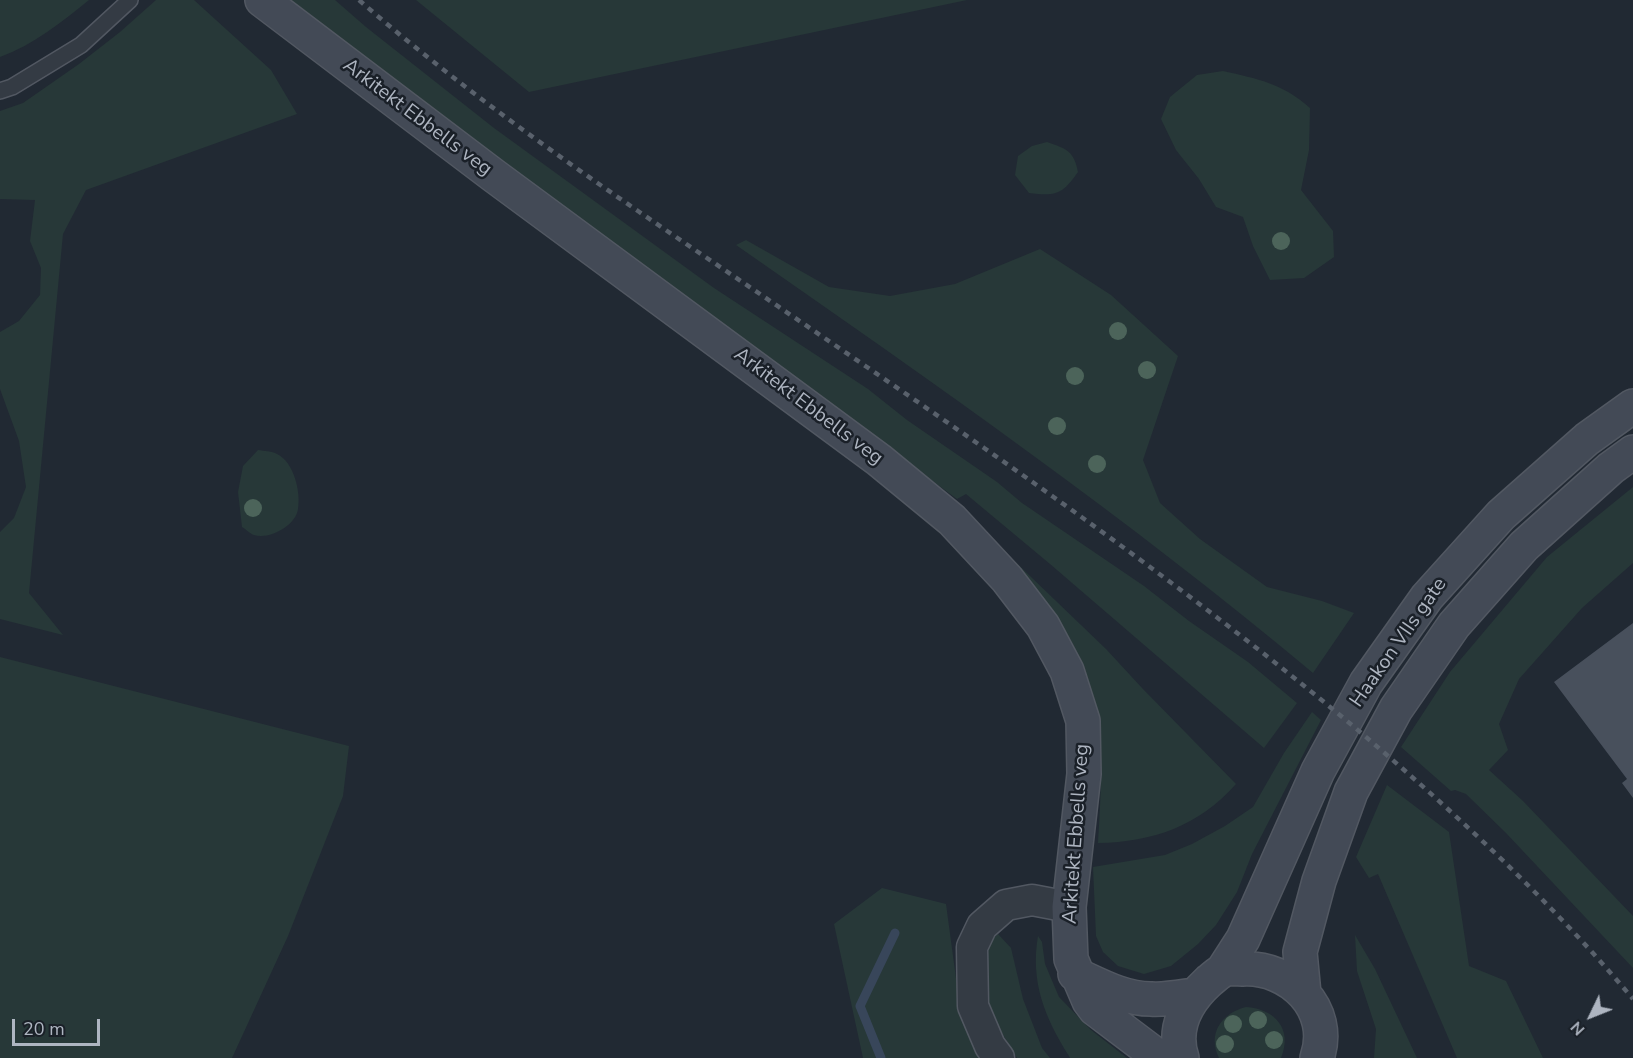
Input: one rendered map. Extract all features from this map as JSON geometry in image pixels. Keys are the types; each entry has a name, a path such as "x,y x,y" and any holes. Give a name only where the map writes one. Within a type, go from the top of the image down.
{"main road":[{"name":"Arkitekt Ebbells veg","path":"262,0 493,175 879,460 952,520 1007,579 1043,626 1067,671 1083,721 1084,774 1069,907 1071,959 1075,974 1095,1009 1160,1058"},
{"name":"Haakon VIIs gate","path":"1194,995 1223,970 1243,939 1318,771 1366,683 1427,597 1501,514 1587,439 1633,406"},
{"name":"Haakon VIIs gate","path":"1304,994 1300,952 1319,881 1351,792 1395,709 1454,625 1524,546 1611,468 1633,452"},
{"path":"1223,970 1254,968 1273,972 1290,981 1304,994 1315,1012 1320,1032 1317,1058"},
{"path":"1075,974 1108,990 1133,998 1152,999 1194,995"},
{"path":"1182,1058 1179,1032 1184,1012 1194,995"}],"street":[{"path":"999,1058 990,1046 974,1006 972,947 982,926 1006,905 1032,900 1069,907"}],"lane":[{"path":"0,91 12,87 81,45 130,0"}],"shaded area":[{"path":"0,0 89,0 58,25 0,57"},
{"path":"156,0 194,0 271,70 297,114 86,190 63,234 29,593 63,635 0,619 0,532 14,518 26,487 19,441 0,389 0,332 19,321 40,295 41,268 30,241 35,200 0,199 0,111 23,103 79,64"},
{"path":"290,0 335,0 494,128 714,288 868,389 907,420 997,482 1022,503 1144,586 1248,662 1297,703 1264,748 966,494 957,499 413,98"},
{"path":"416,0 967,0 529,92"},
{"path":"1223,71 1279,87 1310,108 1309,150 1301,190 1333,231 1334,257 1304,278 1270,280 1253,246 1243,217 1216,207 1199,179 1176,150 1161,119 1170,97 1197,75"},
{"path":"1047,142 1072,155 1078,172 1063,190 1052,194 1029,193 1015,175 1018,156 1032,146"},
{"path":"746,240 829,287 890,296 955,284 1040,249 1111,295 1178,356 1143,460 1160,503 1200,539 1267,587 1322,601 1354,613 1313,673 1102,506 957,400 736,245"},
{"path":"258,450 275,453 288,464 295,478 299,502 293,521 281,530 260,536 242,527 238,492 243,466"},
{"path":"1633,487 1633,563 1582,608 1519,679 1499,724 1508,750 1489,770 1523,801 1633,916 1633,968 1506,833 1466,794 1451,791 1401,747 1450,672 1547,557"},
{"path":"1005,552 1106,649 1236,784 1222,799 1191,821 1174,829 1138,839 1098,843 1101,796 1100,748 1094,702 1088,679 1064,629"},
{"path":"0,657 349,746 343,796 288,936 232,1058 0,1058"},
{"path":"1312,712 1321,720 1252,854 1237,892 1216,925 1198,944 1171,966 1144,974 1118,966 1103,952 1096,936 1093,867 1165,855 1192,844 1225,826 1253,807 1284,753"},
{"path":"1387,785 1449,832 1469,966 1506,981 1543,1058 1457,1058 1378,874 1369,878 1356,857"},
{"path":"882,888 946,904 958,993 973,1036 984,1058 863,1058 834,924"},
{"path":"998,934 1011,948 1023,999 1042,1048 1050,1058 1017,1058 992,1012 985,988 984,964 986,952"},
{"path":"1355,935 1375,969 1417,1058 1374,1058 1376,1029 1357,971"},
{"path":"1038,936 1042,942 1045,964 1059,997 1091,1030 1127,1058 1070,1058 1053,1028 1038,984 1036,953"},
{"path":"1246,1007 1265,1012 1279,1022 1285,1038 1281,1058 1219,1058 1215,1040 1219,1025 1230,1014"}],"building":[{"path":"1633,623 1633,798 1622,783 1627,779 1554,682"}],"waterway":[{"path":"881,1058 860,1006 895,933"}],"railway":[{"path":"359,0 455,79 555,153 1062,503 1282,668 1390,758 1499,856 1568,926 1633,999"}]}
